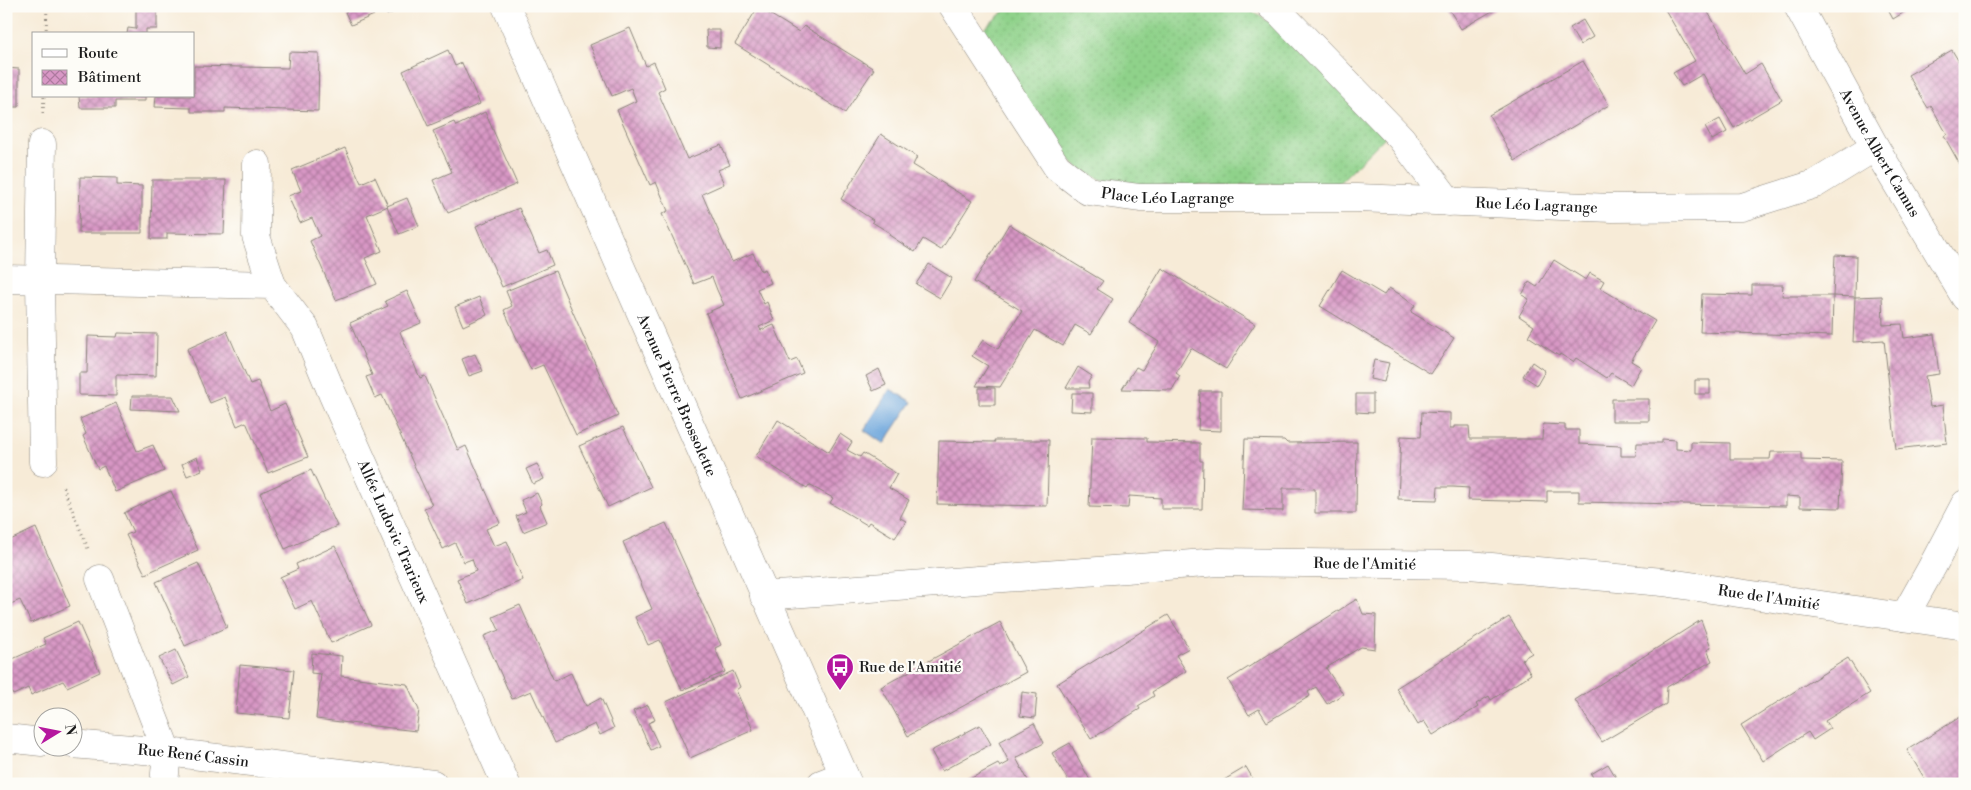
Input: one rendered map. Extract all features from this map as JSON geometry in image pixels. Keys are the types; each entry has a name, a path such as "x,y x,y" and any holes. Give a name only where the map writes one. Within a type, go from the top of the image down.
{"street":[{"name":"Avenue Pierre Brossolette","path":"506,6 764,596 838,781"},
{"name":"Place Léo Lagrange","path":"953,6 1057,167 1088,191 1140,198 1357,198 1449,202"},
{"path":"1271,6 1280,12 1401,138 1449,202"},
{"name":"Avenue Albert Camus","path":"1798,6 1875,147 1965,297"},
{"path":"42,144 40,281 43,462"},
{"name":"Rue Léo Lagrange","path":"1449,202 1612,208 1742,207 1815,184 1875,147"},
{"name":"Allée Ludovic Trarieux","path":"257,164 256,236 272,285 305,328 506,784"},
{"path":"6,279 272,285"},
{"path":"1904,617 1965,504"},
{"name":"Rue de l'Amitié","path":"764,596 1219,562 1470,565 1663,582 1965,626"},
{"path":"100,579 167,752 164,784"},
{"path":"6,738 32,741"},
{"name":"Rue René Cassin","path":"82,745 167,752 433,784"}],"path":[{"path":"46,32 47,6"},
{"path":"62,487 100,579"}],"green space":[{"path":"1010,6 1244,6 1282,30 1385,137 1339,183 1132,187 1105,181 1081,170 1056,150 979,33"}],"water":[{"path":"890,389 912,402 884,444 864,430"}],"building":[{"path":"358,6 371,6 374,15 351,25 345,12"},
{"path":"383,6 407,6 387,15"},
{"path":"1447,6 1501,6 1461,29"},
{"path":"1663,6 1712,6 1706,9 1745,74 1761,64 1782,100 1734,128 1703,74 1682,86 1673,73 1695,61"},
{"path":"1886,6 1914,6 1893,19"},
{"path":"758,7 799,32 804,26 874,69 845,113 735,44"},
{"path":"136,9 157,9 157,29 146,29 146,32 127,32 128,28 136,29"},
{"path":"1583,20 1593,37 1580,45 1570,28"},
{"path":"630,28 646,66 654,62 665,88 658,92 687,159 721,145 730,165 718,170 724,184 702,194 732,262 753,253 761,271 765,269 771,283 757,289 764,304 767,302 774,320 759,327 761,330 774,325 790,362 797,359 803,373 742,399 706,313 724,305 712,277 694,284 662,214 668,211 656,182 650,185 617,110 636,101 631,88 612,96 590,45"},
{"path":"706,30 720,30 720,48 707,47"},
{"path":"448,50 455,66 462,63 480,104 428,126 403,71"},
{"path":"1952,50 1965,72 1965,169 1963,170 1944,136 1947,134 1931,106 1928,108 1908,75"},
{"path":"289,52 319,53 318,111 225,108 225,112 191,112 191,108 155,107 156,98 195,98 195,66 288,68"},
{"path":"1583,61 1609,105 1515,161 1489,115"},
{"path":"6,68 19,69 19,107 6,107"},
{"path":"79,98 145,98 145,101 115,101 115,108 80,108"},
{"path":"485,112 517,184 448,213 433,180 452,172 433,131 454,122 456,126"},
{"path":"1720,119 1727,132 1712,140 1705,127"},
{"path":"881,134 917,157 913,165 972,201 941,250 923,239 915,252 889,235 890,233 872,222 873,220 841,199"},
{"path":"345,148 361,183 375,177 388,206 367,215 382,251 365,258 377,284 336,300 310,241 320,236 312,218 300,223 288,196 301,191 292,170"},
{"path":"80,177 117,178 117,185 142,186 142,233 79,233"},
{"path":"152,180 226,180 224,234 167,233 167,239 151,239"},
{"path":"407,198 419,226 399,234 387,206"},
{"path":"519,208 539,253 547,250 553,265 502,287 476,226"},
{"path":"1009,224 1103,281 1097,289 1113,299 1091,334 1075,325 1063,346 1035,330 1000,387 976,386 988,366 972,356 983,340 998,349 1022,311 974,282"},
{"path":"1835,255 1856,256 1855,297 1833,296"},
{"path":"1554,260 1586,280 1590,273 1604,281 1600,288 1655,321 1631,361 1641,367 1631,385 1611,373 1607,378 1576,358 1573,362 1560,354 1559,356 1528,336 1534,326 1519,316 1529,299 1522,295 1529,282 1537,287"},
{"path":"929,264 952,278 940,298 916,284"},
{"path":"1162,268 1255,324 1226,369 1191,348 1176,373 1180,376 1172,390 1122,389 1136,367 1142,370 1159,342 1129,323"},
{"path":"1342,270 1384,295 1389,288 1403,296 1415,305 1411,312 1454,338 1431,374 1320,306"},
{"path":"555,271 618,416 576,435 543,365 531,370 504,310 512,306 506,291"},
{"path":"1752,285 1783,285 1782,296 1833,296 1832,336 1700,332 1702,294 1752,295"},
{"path":"407,291 421,323 400,332 420,378 425,376 458,450 466,446 500,523 486,529 494,546 507,541 523,580 468,604 457,579 476,571 472,559 464,562 455,543 443,549 424,508 432,505 382,395 375,398 366,377 372,375 350,323 388,306 385,301"},
{"path":"1882,296 1883,325 1902,324 1904,338 1934,334 1939,374 1925,376 1930,407 1943,405 1947,443 1896,449 1884,340 1853,342 1855,297"},
{"path":"479,297 487,315 463,326 455,307"},
{"path":"227,331 250,384 258,381 270,411 285,404 308,457 268,473 246,422 237,426 225,397 210,403 187,349"},
{"path":"118,333 157,334 156,376 116,375 116,396 79,395 79,373 87,373 88,336 117,337"},
{"path":"475,354 483,371 469,376 462,359"},
{"path":"1374,360 1389,363 1384,382 1370,379"},
{"path":"1532,362 1545,371 1537,385 1523,376"},
{"path":"1078,367 1092,376 1088,382 1089,388 1066,388"},
{"path":"879,369 886,385 873,391 866,376"},
{"path":"1695,380 1710,380 1710,394 1695,394"},
{"path":"979,388 995,388 995,405 979,405"},
{"path":"1200,391 1221,391 1221,431 1198,430"},
{"path":"1072,393 1092,393 1092,412 1071,411"},
{"path":"1356,394 1373,394 1373,413 1356,412"},
{"path":"132,396 173,396 180,411 131,409"},
{"path":"1612,399 1649,399 1649,421 1612,421"},
{"path":"116,403 137,451 153,445 164,471 115,492 104,466 98,469 83,436 86,434 80,419"},
{"path":"1422,412 1450,413 1450,428 1454,428 1454,426 1469,426 1470,439 1542,439 1543,424 1565,425 1565,430 1579,430 1579,444 1621,446 1621,456 1636,456 1637,443 1662,443 1662,439 1676,440 1676,449 1691,450 1691,442 1730,443 1730,459 1770,459 1771,452 1801,452 1801,460 1842,461 1840,508 1800,507 1800,497 1786,496 1786,506 1579,502 1579,491 1547,491 1547,502 1468,500 1469,488 1453,487 1438,487 1437,500 1398,499 1401,436 1421,437"},
{"path":"778,420 829,452 840,434 852,442 847,450 860,457 863,453 897,474 889,488 909,500 900,518 906,521 895,538 869,522 867,525 830,503 833,498 809,485 807,488 756,456"},
{"path":"623,427 651,487 608,507 579,446"},
{"path":"1092,437 1147,438 1147,442 1200,443 1200,461 1203,461 1202,509 1161,509 1161,498 1129,496 1128,508 1089,507"},
{"path":"1245,439 1284,440 1287,443 1357,442 1356,513 1315,513 1315,489 1300,488 1283,488 1283,511 1242,510"},
{"path":"994,440 1049,440 1047,506 937,504 939,441 995,442"},
{"path":"197,457 202,470 187,476 182,464"},
{"path":"537,464 544,479 533,484 526,469"},
{"path":"311,470 337,526 285,549 260,493"},
{"path":"171,491 198,550 145,574 126,535 133,532 124,513"},
{"path":"537,493 547,522 523,532 516,516 526,512 521,500"},
{"path":"666,523 721,645 715,648 725,672 682,690 660,640 648,645 635,617 652,609 623,542"},
{"path":"36,528 70,606 31,623 20,600 6,606 6,542"},
{"path":"335,546 371,625 331,643 312,601 295,609 280,577 298,569 296,564"},
{"path":"198,563 227,627 185,646 156,582"},
{"path":"1357,599 1363,614 1376,615 1375,649 1361,647 1326,668 1343,694 1327,704 1316,687 1308,692 1310,696 1267,722 1259,709 1249,715 1228,680"},
{"path":"520,605 554,681 571,673 586,706 601,698 614,728 600,735 595,724 555,743 531,691 512,699 484,636 499,630 493,617"},
{"path":"1168,615 1189,648 1176,655 1186,671 1152,692 1154,696 1138,706 1140,709 1091,739 1057,684"},
{"path":"1509,617 1532,653 1522,659 1531,674 1491,700 1489,696 1476,704 1478,707 1433,735 1424,721 1418,725 1396,688"},
{"path":"1701,620 1711,647 1707,650 1712,661 1667,687 1666,704 1602,742 1575,700"},
{"path":"78,622 100,672 67,687 63,681 31,695 28,688 13,695 6,681 6,662 46,644 43,638"},
{"path":"1000,622 1026,672 908,736 881,687"},
{"path":"176,650 189,677 173,685 159,658"},
{"path":"312,653 342,656 341,676 407,684 419,710 416,731 316,719 321,674 311,673"},
{"path":"1848,658 1870,693 1825,721 1830,729 1813,740 1808,732 1763,761 1741,725"},
{"path":"240,665 294,670 289,718 236,713"},
{"path":"733,671 740,687 736,690 753,730 690,758 666,702"},
{"path":"1022,692 1037,694 1035,718 1020,716"},
{"path":"648,705 655,720 648,723 659,746 651,750 633,711"},
{"path":"1965,714 1965,781 1960,784 1928,784 1907,750"},
{"path":"1034,723 1044,743 1016,758 1030,784 965,784 964,782 998,764 1000,767 1009,762 999,742"},
{"path":"980,725 991,744 942,771 931,751"},
{"path":"1070,743 1092,784 1070,784 1052,753"},
{"path":"1608,764 1620,784 1597,784 1591,774"},
{"path":"1246,767 1256,784 1226,784 1224,780"}],"place":[{"name":"Rue de l'Amitié","path":"840,691"}]}
